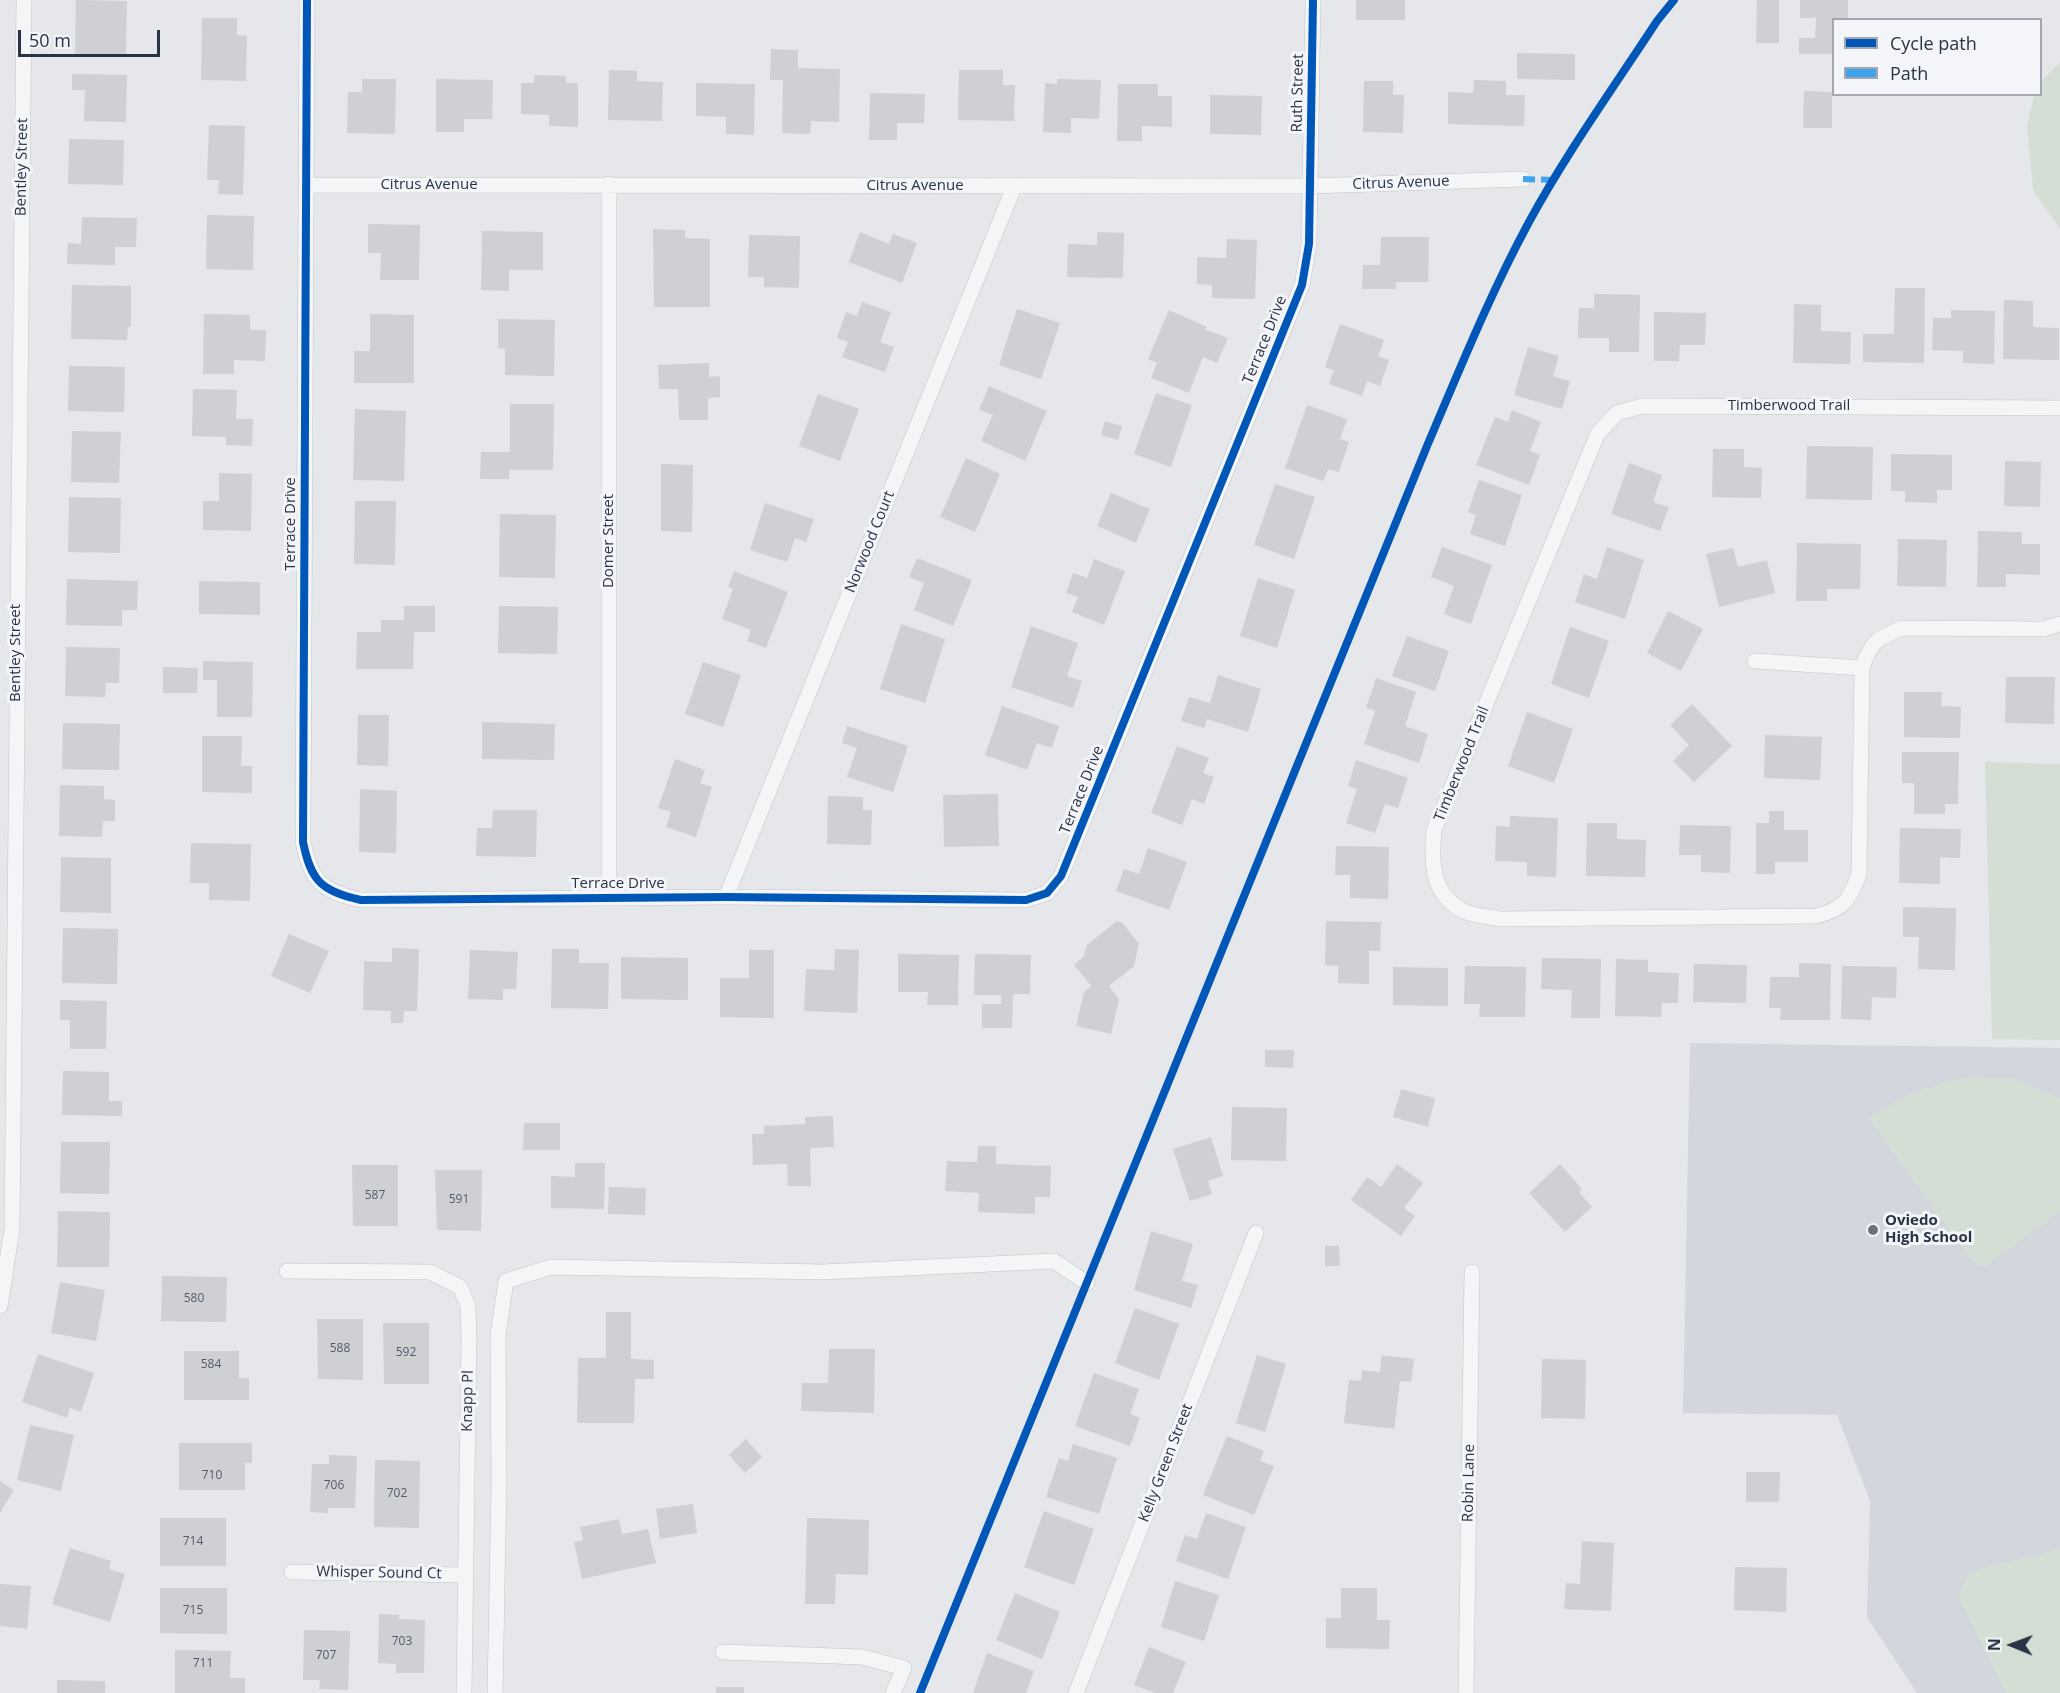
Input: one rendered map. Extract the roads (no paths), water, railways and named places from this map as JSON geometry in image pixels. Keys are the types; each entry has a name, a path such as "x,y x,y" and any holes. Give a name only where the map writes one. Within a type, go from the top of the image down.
{"street":[{"name":"Bentley Street","path":"0,1306 12,1229 16,590 24,0"},
{"name":"Terrace Drive","path":"307,0 303,842 308,867 319,883 336,895 361,900 726,897 1026,900 1047,893 1061,876 1302,285 1309,244 1310,186"},
{"name":"Ruth Street","path":"1310,186 1313,0"},
{"name":"Citrus Avenue","path":"306,185 1310,186 1523,179"},
{"name":"Domer Street","path":"609,184 609,898"},
{"name":"Norwood Court","path":"726,897 1014,187"},
{"name":"Timberwood Trail","path":"2060,408 1642,406 1617,413 1598,433 1434,830 1431,862 1440,891 1466,912 1499,919 1816,916 1835,911 1851,896 1859,874 1862,668 1869,648 1880,637 1902,628 2044,629 2060,624"},
{"path":"0,590 16,590"},
{"path":"1755,661 1862,668"},
{"name":"Kelly Green Street","path":"1076,1693 1256,1233"},
{"path":"495,1693 499,1484 498,1335 506,1281 551,1267 824,1272 1054,1261 1087,1282"},
{"name":"Knapp Pl","path":"287,1271 429,1272 460,1287 468,1306 464,1693"},
{"name":"Robin Lane","path":"1466,1693 1472,1272"},
{"name":"Whisper Sound Ct","path":"292,1572 466,1575"},
{"path":"723,1652 862,1657 904,1668 893,1693"}],"place":[{"name":"Oviedo High School","path":"1873,1230"}]}
